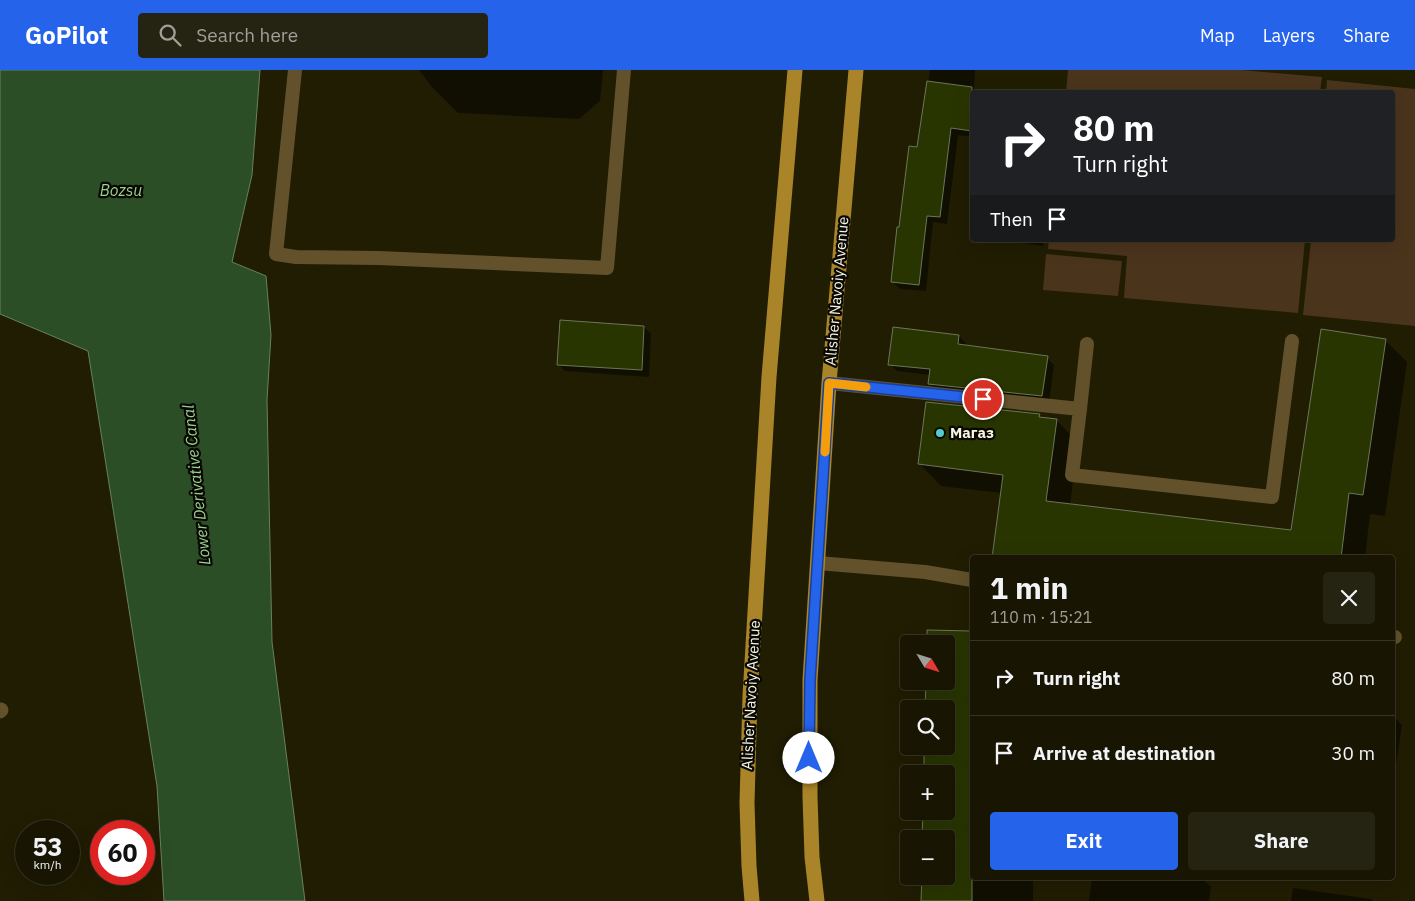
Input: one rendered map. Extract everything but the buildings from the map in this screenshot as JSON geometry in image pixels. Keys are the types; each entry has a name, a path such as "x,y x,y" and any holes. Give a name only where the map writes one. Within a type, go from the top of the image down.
{"main road":[{"name":"Alisher Navoiy Avenue","path":"752,901 747,803 750,696 769,377 795,70"},
{"name":"Alisher Navoiy Avenue","path":"816,901 811,832 810,680 829,383 856,70"}],"lane":[{"path":"295,70 276,254 296,257 379,258 607,268 624,70"},
{"path":"1087,344 1072,475 1272,497 1292,341"},
{"path":"829,383 1080,409"},
{"path":"818,562 926,572 970,580"}],"shaded area":[{"path":"1068,70 1242,70 1322,77 1320,90 1066,90"},
{"path":"1327,80 1415,89 1415,326 1303,315 1311,242 1395,242 1395,90 1326,90"},
{"path":"1049,242 1305,242 1298,313 1124,298 1127,256 1048,249"},
{"path":"1046,254 1122,261 1118,296 1043,290"}],"water":[{"path":"0,70 260,70 252,175 232,262 266,276 271,335 267,400 272,642 305,901 164,901 157,786 88,351 0,314"}],"slow traffic":[{"path":"825,452 829,383 866,387"}],"place":[{"name":"Магаз","path":"940,433"}],"route":[{"path":"809,758 810,680 829,383 983,399"}],"water label":[{"name":"Bozsu","path":"121,190"},
{"name":"Lower Derivative Canal","path":"196,485"}]}
